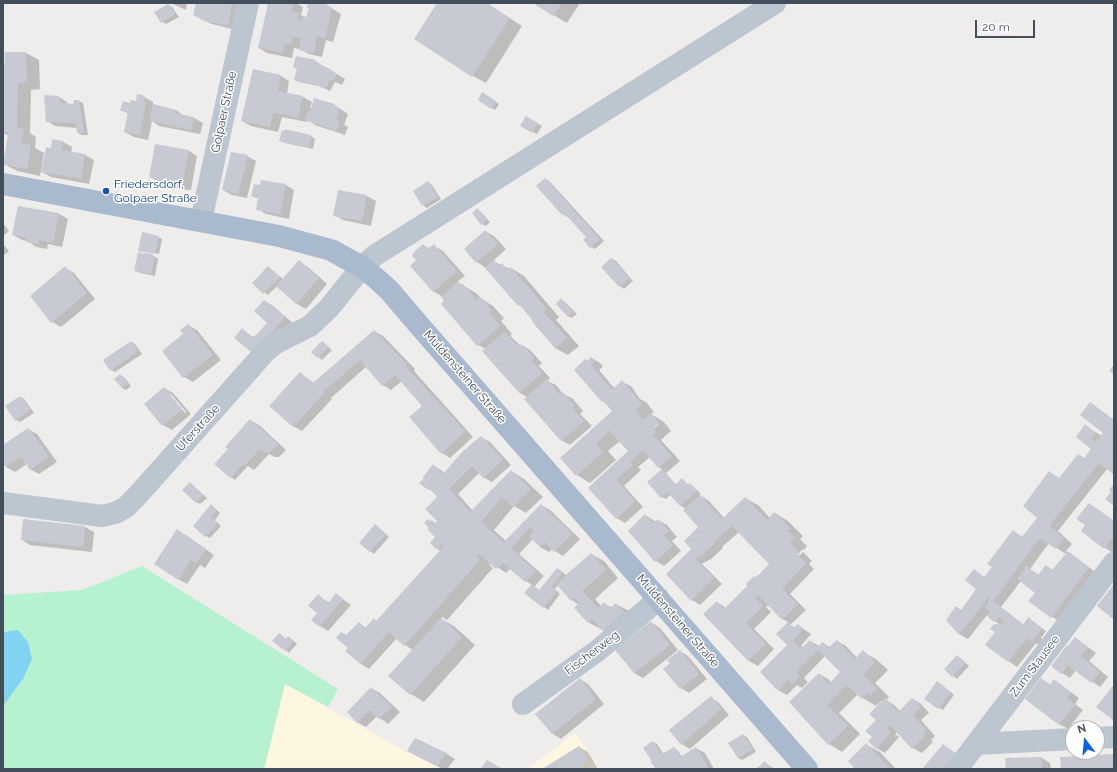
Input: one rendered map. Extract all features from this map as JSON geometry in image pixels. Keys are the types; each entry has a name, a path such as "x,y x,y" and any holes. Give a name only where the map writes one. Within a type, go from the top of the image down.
{"main road":[{"name":"Muldensteiner Straße","path":"3,184 201,221 308,243 331,250 362,267 389,290 807,769"}],"street":[{"name":"Golpaer Straße","path":"201,221 248,3"},
{"name":"Uferstraße","path":"3,503 102,516 116,513 126,507 138,496 266,351 276,343 310,326 328,308 362,267 374,256 775,3"},
{"name":"Zum Stausee","path":"957,769 1114,563"},
{"name":"Fischerweg","path":"523,704 597,651 660,599"},
{"path":"976,744 1065,739"}],"shaded area":[{"path":"285,684 403,750 441,769 264,769"},
{"path":"575,733 600,769 527,769"}],"green space":[{"path":"142,566 338,689 328,707 285,684 264,769 3,769 3,706 23,679 18,630 3,632 3,595 82,590"}],"water":[{"path":"18,630 28,642 32,659 23,679 3,706 3,632"}],"building":[{"path":"196,3 232,3 228,26 202,20 193,15"},
{"path":"268,3 294,3 292,12 299,13 297,19 301,20 302,16 306,17 309,8 307,8 308,3 324,3 332,8 325,38 317,36 314,53 299,50 301,38 293,37 291,44 285,43 283,53 258,48"},
{"path":"437,3 487,3 510,18 472,77 414,39"},
{"path":"533,3 562,3 553,16"},
{"path":"168,4 175,14 161,23 154,12"},
{"path":"5,52 26,52 27,82 18,83 17,127 24,129 21,143 31,145 27,169 3,164 8,135 7,132 3,132 3,63 5,63"},
{"path":"296,56 316,60 315,62 337,74 333,81 330,80 326,89 314,84 294,80 297,68 293,67"},
{"path":"253,69 281,75 278,91 303,96 298,118 273,112 270,127 241,121"},
{"path":"482,92 496,101 491,109 478,100"},
{"path":"137,94 145,96 144,102 146,102 140,135 124,132 128,112 120,111 123,101 130,103 130,100 136,101"},
{"path":"44,95 59,96 60,103 73,104 74,100 79,100 84,133 77,133 76,123 46,122"},
{"path":"314,98 335,104 334,106 340,108 336,120 340,121 336,131 305,120 308,112 310,112"},
{"path":"153,104 176,110 175,113 194,117 191,130 150,121"},
{"path":"526,116 538,123 532,133 520,126"},
{"path":"285,129 311,135 309,148 279,141 282,130 285,131"},
{"path":"52,139 63,141 62,150 85,154 81,179 41,172 46,147 51,148"},
{"path":"155,144 189,150 182,186 160,183 157,179 149,177"},
{"path":"231,152 248,155 238,194 222,190"},
{"path":"545,178 600,239 590,248 583,240 586,237 564,213 562,215 536,186"},
{"path":"261,180 286,184 280,214 256,210 258,198 251,196 254,184 260,185"},
{"path":"428,181 438,197 422,206 413,191"},
{"path":"338,190 367,195 362,221 333,216"},
{"path":"18,206 59,213 53,243 39,240 38,244 26,242 27,238 12,235"},
{"path":"477,208 487,220 481,225 472,213"},
{"path":"485,230 498,244 476,263 464,249"},
{"path":"142,232 159,236 155,254 138,251"},
{"path":"423,244 428,249 434,244 457,271 433,292 410,266 416,260 412,256 414,252"},
{"path":"138,252 155,256 151,274 134,271"},
{"path":"611,258 630,278 619,287 601,267"},
{"path":"299,260 319,278 296,304 276,286"},
{"path":"494,260 500,266 502,263 507,270 511,267 547,309 543,312 567,338 555,348 533,323 520,305 518,306 485,268"},
{"path":"65,266 87,293 51,323 30,296"},
{"path":"268,266 280,277 263,294 252,283"},
{"path":"458,282 461,285 463,284 477,300 480,297 492,310 489,313 500,326 477,346 441,304 444,301 441,297"},
{"path":"561,298 573,312 568,317 556,304"},
{"path":"264,300 285,317 261,345 251,352 234,338 242,328 253,338 267,323 254,311"},
{"path":"188,324 213,355 183,378 162,351 183,334 180,330"},
{"path":"374,330 407,364 405,366 465,431 441,454 409,417 422,406 395,375 382,386 360,360 323,392 324,393 293,427 269,406 300,372 313,383"},
{"path":"505,332 519,347 522,344 534,358 531,360 542,373 519,393 482,351"},
{"path":"131,341 138,351 110,371 103,360"},
{"path":"322,341 329,347 317,358 311,352"},
{"path":"591,357 595,361 591,365 612,390 622,380 642,404 635,410 643,420 651,413 659,423 653,429 656,432 653,435 672,456 658,468 643,450 630,462 633,465 616,480 635,501 616,519 588,488 628,451 609,431 596,443 603,452 576,476 560,458 612,411 603,401 602,402 574,370 585,359 587,361"},
{"path":"1114,365 1114,374 1109,371"},
{"path":"120,374 128,383 122,388 114,379"},
{"path":"547,379 560,395 563,392 575,406 572,408 584,421 561,441 524,399"},
{"path":"164,387 182,409 162,426 144,404"},
{"path":"20,396 30,410 15,421 5,406"},
{"path":"1090,402 1114,420 1114,450 1112,454 1114,455 1114,475 1099,463 1049,526 1064,538 1056,549 1040,538 993,601 1023,625 1028,617 1042,628 1032,642 1027,638 1008,662 985,645 995,632 990,629 994,624 998,624 1000,626 1004,621 999,617 994,622 987,616 990,612 985,607 990,599 988,598 959,635 946,620 956,606 961,610 976,589 965,580 974,569 984,577 992,567 987,564 1013,530 1022,537 1037,518 1023,506 1049,471 1059,478 1078,454 1084,458 1091,449 1076,437 1085,424 1096,433 1091,438 1096,442 1103,433 1080,415"},
{"path":"250,419 278,444 270,453 265,453 260,449 230,478 214,464 228,449 225,447"},
{"path":"28,428 49,456 30,470 21,457 6,467 3,463 3,445"},
{"path":"481,436 503,460 483,478 472,466 449,489 470,512 511,470 531,489 513,507 502,497 481,522 504,542 541,504 572,534 554,552 545,542 540,547 529,536 534,531 530,527 511,549 536,571 525,582 503,563 496,569 479,554 477,557 480,560 404,646 389,632 360,664 345,651 348,648 336,638 341,632 346,635 359,622 365,628 374,618 376,621 444,546 442,544 437,550 430,543 435,537 424,523 428,519 435,523 437,521 425,509 437,497 430,489 428,490 419,483 433,464 443,474 462,452"},
{"path":"662,469 675,485 682,478 688,485 690,483 697,491 680,506 667,492 661,498 647,482"},
{"path":"190,482 203,495 196,503 182,490"},
{"path":"1114,483 1114,506 1105,499 1111,492 1109,490"},
{"path":"700,495 722,519 745,497 767,520 774,512 790,528 787,531 795,538 790,543 800,553 798,555 806,563 782,589 798,604 782,620 758,595 755,598 763,606 746,623 766,644 748,661 703,614 717,601 724,609 747,586 746,584 754,576 759,575 769,564 732,526 714,541 715,543 702,555 695,558 714,578 691,601 666,574 691,549 684,541 698,527 683,510"},
{"path":"1089,503 1114,521 1114,535 1104,549 1081,531 1085,525 1076,519"},
{"path":"211,504 217,510 211,517 218,523 205,537 193,526"},
{"path":"645,514 653,523 658,519 669,531 664,535 673,545 655,562 628,531"},
{"path":"23,519 85,526 83,547 21,540"},
{"path":"375,524 386,534 370,552 359,543"},
{"path":"177,529 206,549 196,564 191,560 178,580 154,564"},
{"path":"1068,551 1089,567 1051,618 1028,601 1035,593 1017,579 1026,566 1038,575 1046,565 1052,570"},
{"path":"591,553 606,570 582,591 598,608 604,602 610,608 616,603 624,612 603,631 592,619 588,623 574,608 579,603 574,598 571,601 556,584"},
{"path":"557,568 563,572 552,586 557,591 543,608 524,593 532,584 539,590"},
{"path":"1114,584 1114,620 1097,606"},
{"path":"336,593 343,599 319,627 311,620 317,613 308,606 318,594 328,603"},
{"path":"441,618 462,637 410,695 388,676"},
{"path":"651,621 670,645 634,673 615,650"},
{"path":"788,622 794,628 798,624 803,629 793,641 800,649 810,640 817,647 823,642 828,648 837,640 855,659 863,650 875,662 863,675 877,689 870,696 868,693 862,699 847,685 827,705 848,726 828,745 789,702 819,673 829,684 840,672 818,650 796,672 800,677 792,684 788,680 778,691 760,672 787,645 776,634"},
{"path":"279,633 286,639 288,636 294,641 285,651 272,641"},
{"path":"1075,637 1088,647 1081,656 1100,672 1091,683 1068,665 1061,674 1051,666"},
{"path":"680,650 699,674 680,689 663,669 670,663 667,660"},
{"path":"957,655 965,663 952,677 944,669"},
{"path":"580,678 596,699 552,734 535,714"},
{"path":"1041,678 1050,685 1054,679 1071,692 1067,698 1075,705 1059,725 1025,699"},
{"path":"937,681 951,692 938,709 924,699"},
{"path":"1113,686 1114,687 1114,721 1096,707"},
{"path":"371,687 392,707 379,719 369,710 357,723 347,712"},
{"path":"711,696 721,709 681,745 669,730"},
{"path":"885,698 898,712 912,698 921,707 913,715 927,731 923,734 925,736 912,749 890,725 887,728 891,732 876,749 868,741 872,737 865,731 876,720 869,714"},
{"path":"743,734 753,749 738,758 728,743"},
{"path":"415,738 447,753 437,766 407,751"},
{"path":"652,741 662,754 674,747 680,757 696,747 708,767 705,769 656,769 643,748"},
{"path":"866,743 891,769 855,769 848,761"},
{"path":"943,744 955,753 943,769 922,769"},
{"path":"579,746 589,761 579,769 542,769"},
{"path":"1105,754 1114,754 1114,769 1061,769 1060,757 1065,757 1065,760 1105,760"},
{"path":"1042,757 1042,769 1006,769 1005,758"},
{"path":"487,760 503,769 480,769"},
{"path":"765,761 771,769 756,769"},
{"path":"592,764 596,769 585,769"}],"place":[{"name":"Friedersdorf, Golpaer Straße","path":"106,191"}]}
